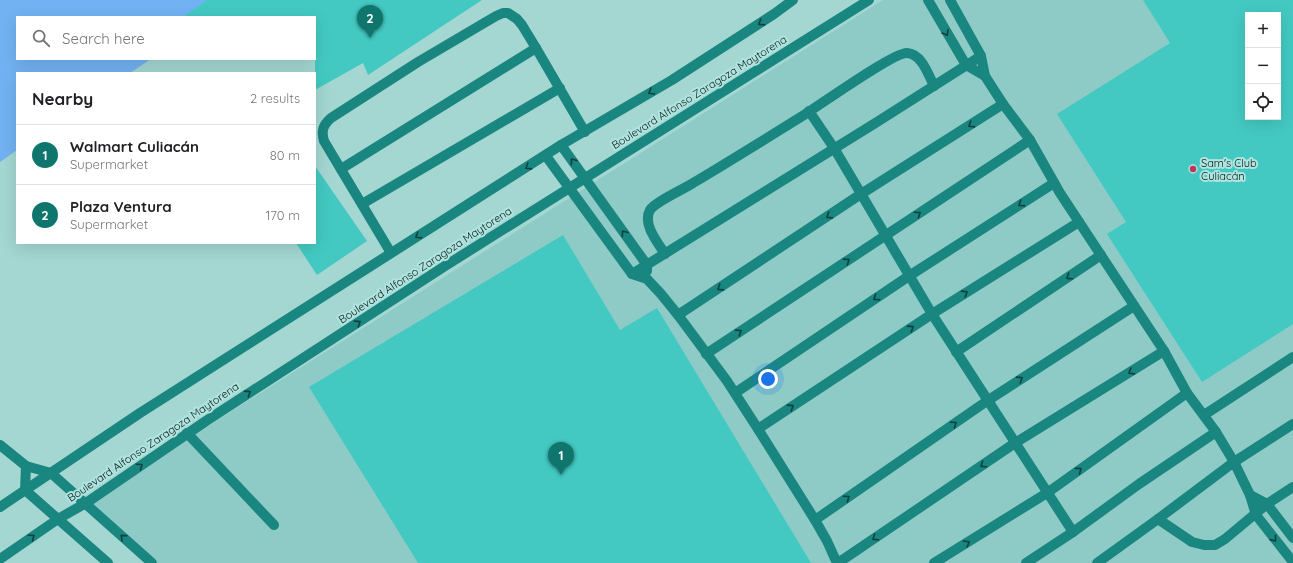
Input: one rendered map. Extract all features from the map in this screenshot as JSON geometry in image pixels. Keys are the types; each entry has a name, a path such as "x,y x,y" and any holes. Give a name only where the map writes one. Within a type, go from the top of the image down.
{"street":[{"path":"0,508 140,413 390,253 546,156 561,145 672,80 793,0"},
{"name":"Boulevard Alfonso Zaragoza Maytorena","path":"0,559 58,519 86,503 188,433 568,188 869,0"},
{"path":"928,0 966,65 985,76"},
{"path":"950,0 981,56 985,76 1030,140 1054,183 1164,351 1187,392 1216,432 1234,462 1250,495 1256,515 1293,562"},
{"path":"390,253 324,141 322,133 326,123 340,112 418,62 503,13 508,13 517,20 536,48 584,132"},
{"path":"341,169 536,48"},
{"path":"665,254 651,231 648,216 650,209 810,111 851,83 900,53 911,54 918,57 934,86"},
{"path":"632,274 981,56"},
{"path":"362,204 560,88"},
{"path":"678,315 861,194 1004,104"},
{"path":"810,111 834,148 932,314 1073,532"},
{"path":"706,354 1030,140"},
{"path":"561,145 647,265 647,279"},
{"path":"546,156 632,274 647,279 678,315 735,393 815,520 837,563 1015,443 1164,351"},
{"path":"735,393 909,276 1054,183"},
{"path":"758,429 932,314 1079,222"},
{"path":"956,352 1101,255"},
{"path":"815,520 987,401 1134,306"},
{"path":"1204,415 1293,357"},
{"path":"934,563 1047,493 1187,392"},
{"path":"1096,563 1234,462 1293,424"},
{"path":"1026,563 1216,432"},
{"path":"188,433 274,525"},
{"path":"0,445 26,466 51,473 152,563"},
{"path":"25,490 26,466"},
{"path":"1158,519 1192,542 1204,545 1215,545 1256,515 1267,504 1293,487"},
{"path":"25,490 108,563"},
{"path":"1250,495 1267,504 1293,538"}],"shaded area":[{"path":"883,0 1293,0 1293,563 152,563 86,503"}],"water":[{"path":"0,0 238,0 214,16 16,16 16,60 150,60 132,72 16,72 16,151 0,162"}],"building":[{"path":"207,0 482,0 368,75 363,63 316,89 316,16 184,16"},
{"name":"Sam's Club Culiacán","path":"1143,0 1293,0 1293,324 1202,382 1107,234 1126,222 1057,114 1170,43"},
{"path":"316,167 367,241 317,275 297,244 316,244"},
{"path":"563,235 620,330 657,308 811,563 418,563 309,387"}],"place":[{"name":"Plaza Ventura","path":"370,38"},
{"name":"Sam's Club Culiacán","path":"1193,169"},
{"name":"Walmart Culiacán","path":"561,475"}]}
